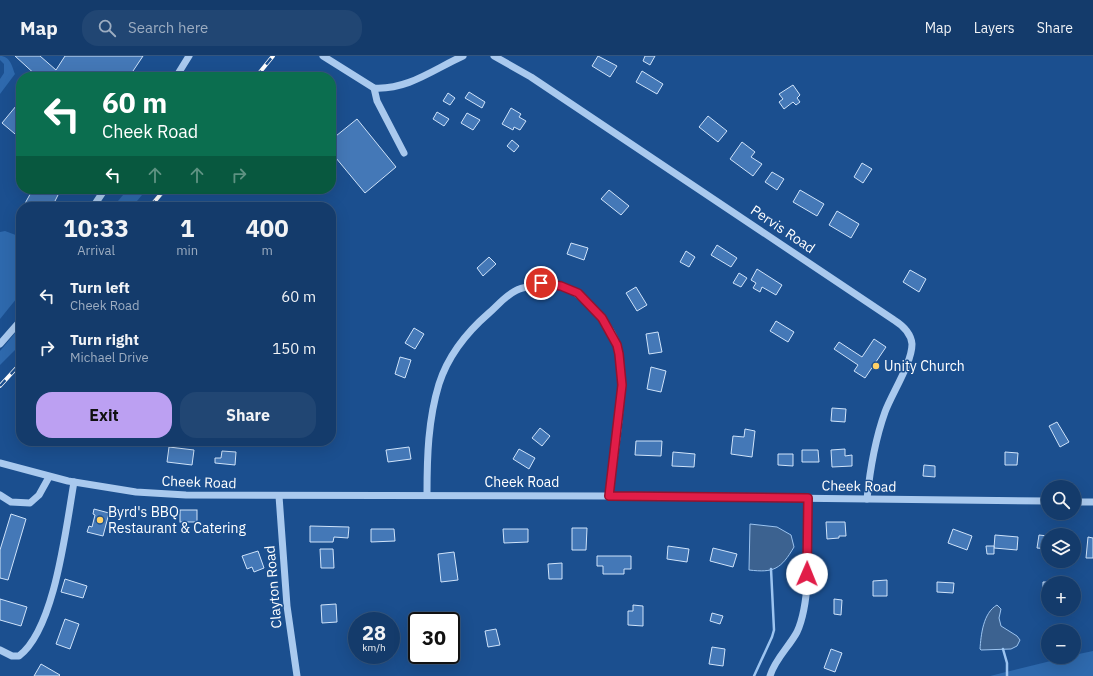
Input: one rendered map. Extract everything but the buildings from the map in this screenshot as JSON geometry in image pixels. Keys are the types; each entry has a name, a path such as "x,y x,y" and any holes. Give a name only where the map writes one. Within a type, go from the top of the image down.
{"street":[{"path":"179,72 189,56"},
{"path":"323,56 374,88 393,86 416,80 463,56"},
{"name":"Pervis Road","path":"494,56 531,77 745,218 894,320 906,330 912,342 911,349 906,365 885,413 877,438 870,465 867,499"},
{"path":"374,88 377,101 404,153"},
{"path":"427,494 427,455 431,419 439,383 448,364 463,338 508,296 517,290 548,283 571,289 578,293 597,312 612,335 619,354 622,385 609,496"},
{"path":"0,344 16,326"},
{"name":"Cheek Road","path":"0,463 49,477 74,482 143,493 186,495 279,496 427,494 1041,501"},
{"path":"0,495 11,502 30,503 39,495 49,477"},
{"path":"0,650 12,656 19,656 27,650 44,619 51,599 64,545 74,482"},
{"name":"Clayton Road","path":"279,496 287,606 297,676"},
{"path":"770,676 783,651 797,632 803,615 806,589 808,498"},
{"path":"1081,502 1093,502"}],"shaded area":[{"path":"0,56 3,56 8,60 12,65 15,74 0,94 0,79 4,73 4,64 0,60"},
{"path":"124,194 143,194 136,202 117,202"},
{"path":"5,231 16,235 16,299 0,319 0,232"},
{"path":"16,332 16,349 0,365 0,351"},
{"path":"750,524 777,527 791,535 794,547 781,565 765,571 749,570"},
{"path":"997,605 1001,609 999,618 1001,626 1017,636 1020,640 1017,646 1011,649 981,650 981,637 986,619 992,609"},
{"path":"1093,651 1093,676 990,676 1041,663 1081,664 1081,654"}],"waterway":[{"path":"754,676 774,630 771,569"},
{"path":"1003,649 1007,663 1007,676"}],"railway":[{"path":"260,72 273,56"},
{"path":"154,202 161,194"},
{"path":"0,386 16,368"}],"place":[{"name":"Unity Church","path":"876,366"},
{"name":"Byrd's BBQ Restaurant & Catering","path":"100,520"}],"route":[{"path":"541,283 561,286 578,293 602,318 617,345 622,385 609,496 808,498 807,574"}]}
